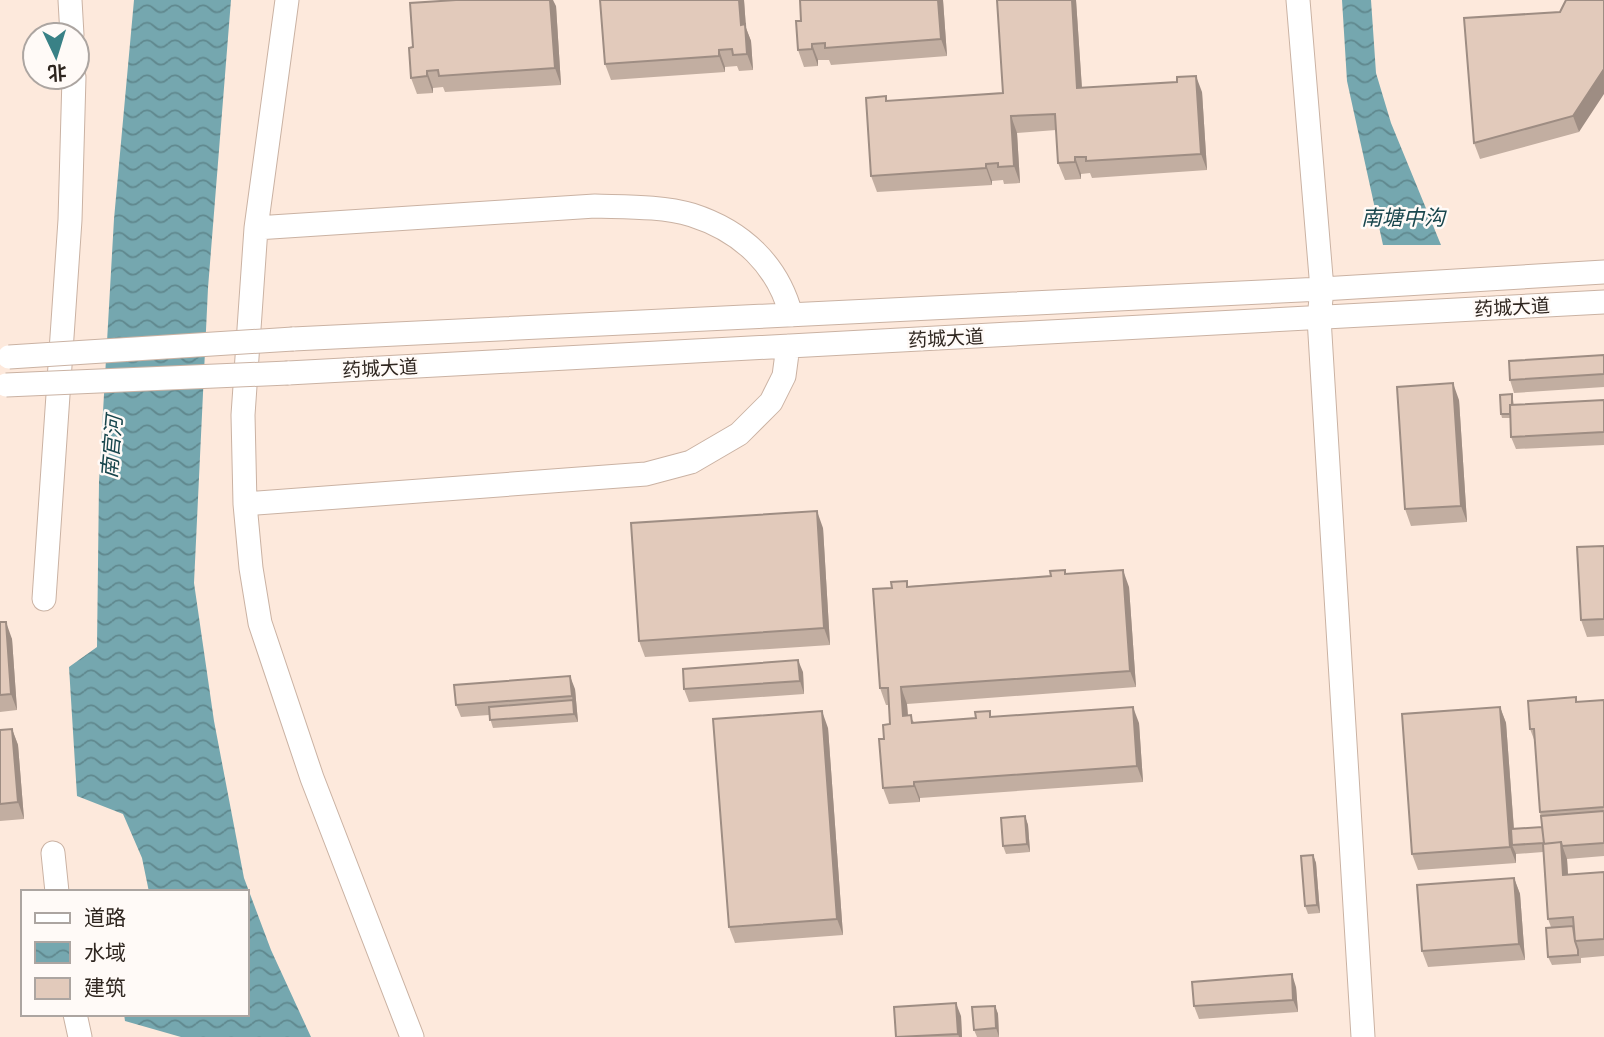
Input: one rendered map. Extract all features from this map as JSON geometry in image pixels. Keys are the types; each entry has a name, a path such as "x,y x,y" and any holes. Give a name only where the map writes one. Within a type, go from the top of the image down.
{"main road":[{"path":"70,0 71,21"},
{"path":"287,0 256,228 243,415 245,503 260,623 312,778 412,1037"},
{"path":"1298,0 1322,289 1319,318 1363,1037"},
{"path":"44,599 70,220 74,91"},
{"path":"256,228 594,206 643,208 691,215 722,229 752,248 770,267 785,292 791,315"},
{"name":"药城大道","path":"4,357 293,339 1322,289 1604,272"},
{"name":"药城大道","path":"3,385 288,373 1604,302"},
{"path":"245,503 646,474 691,462 738,434 771,402 784,376 788,346"},
{"path":"53,853 57,890"},
{"path":"75,1016 79,1037"}],"water":[{"name":"南官河","path":"134,0 231,0 208,288 194,583 214,721 244,878 271,950 311,1037 181,1037 125,1021 124,1016 248,1016 248,890 149,890 142,858 123,814 77,796 69,667 97,647 99,482 114,219"},
{"name":"南塘中沟","path":"1342,0 1371,0 1376,73 1391,123 1441,245 1383,245 1347,81"}],"building":[{"path":"550,0 555,68 439,76 438,70 427,71 427,76 411,78 409,48 413,47 410,3"},
{"path":"600,0 739,0 741,25 745,24 747,54 733,55 732,49 719,50 719,56 605,64"},
{"path":"800,0 938,0 941,39 825,48 825,43 812,44 812,49 798,50 796,21 801,21"},
{"path":"997,0 1072,0 1077,88 1177,82 1177,77 1196,76 1201,154 1086,161 1086,157 1075,157 1075,162 1058,163 1055,114 1011,116 1014,166 998,167 998,163 986,164 986,168 871,176 866,98 886,96 886,101 1003,93"},
{"path":"1566,0 1604,0 1604,69 1573,116 1474,143 1464,18 1560,12"},
{"path":"1604,355 1604,374 1510,380 1509,361"},
{"path":"1453,383 1461,506 1405,509 1397,387"},
{"path":"1512,394 1510,414 1501,414 1500,395"},
{"path":"1604,400 1604,432 1511,437 1510,405"},
{"path":"817,511 824,628 639,641 631,523"},
{"path":"1604,546 1604,619 1581,620 1577,547"},
{"path":"1065,570 1065,574 1123,570 1130,671 901,687 903,716 911,715 912,723 976,718 975,712 990,711 990,717 1133,707 1137,766 914,782 914,786 883,788 879,739 884,739 883,725 890,724 888,688 880,688 873,589 892,588 891,582 907,581 907,587 1051,576 1050,571"},
{"path":"0,622 6,622 11,694 0,695"},
{"path":"798,660 800,681 684,689 683,669"},
{"path":"570,676 572,696 456,705 454,685"},
{"path":"1576,697 1576,702 1604,700 1604,807 1540,812 1534,729 1530,729 1528,701"},
{"path":"573,700 574,714 490,720 489,707"},
{"path":"1500,707 1510,847 1412,854 1402,714"},
{"path":"822,711 837,919 729,927 713,719"},
{"path":"12,729 18,802 0,804 0,730"},
{"path":"1604,811 1604,843 1562,846 1561,842 1544,844 1541,816"},
{"path":"1025,816 1027,844 1003,846 1001,818"},
{"path":"1542,827 1544,843 1512,845 1511,829"},
{"path":"1561,842 1563,875 1604,872 1604,939 1575,941 1573,917 1548,919 1543,844"},
{"path":"1313,855 1317,905 1305,906 1301,856"},
{"path":"1514,878 1519,944 1422,951 1417,885"},
{"path":"1573,926 1578,955 1548,957 1546,928"},
{"path":"1292,974 1293,1000 1194,1006 1192,982"},
{"path":"956,1003 958,1034 896,1037 894,1007"},
{"path":"995,1006 996,1028 974,1030 972,1007"}]}
